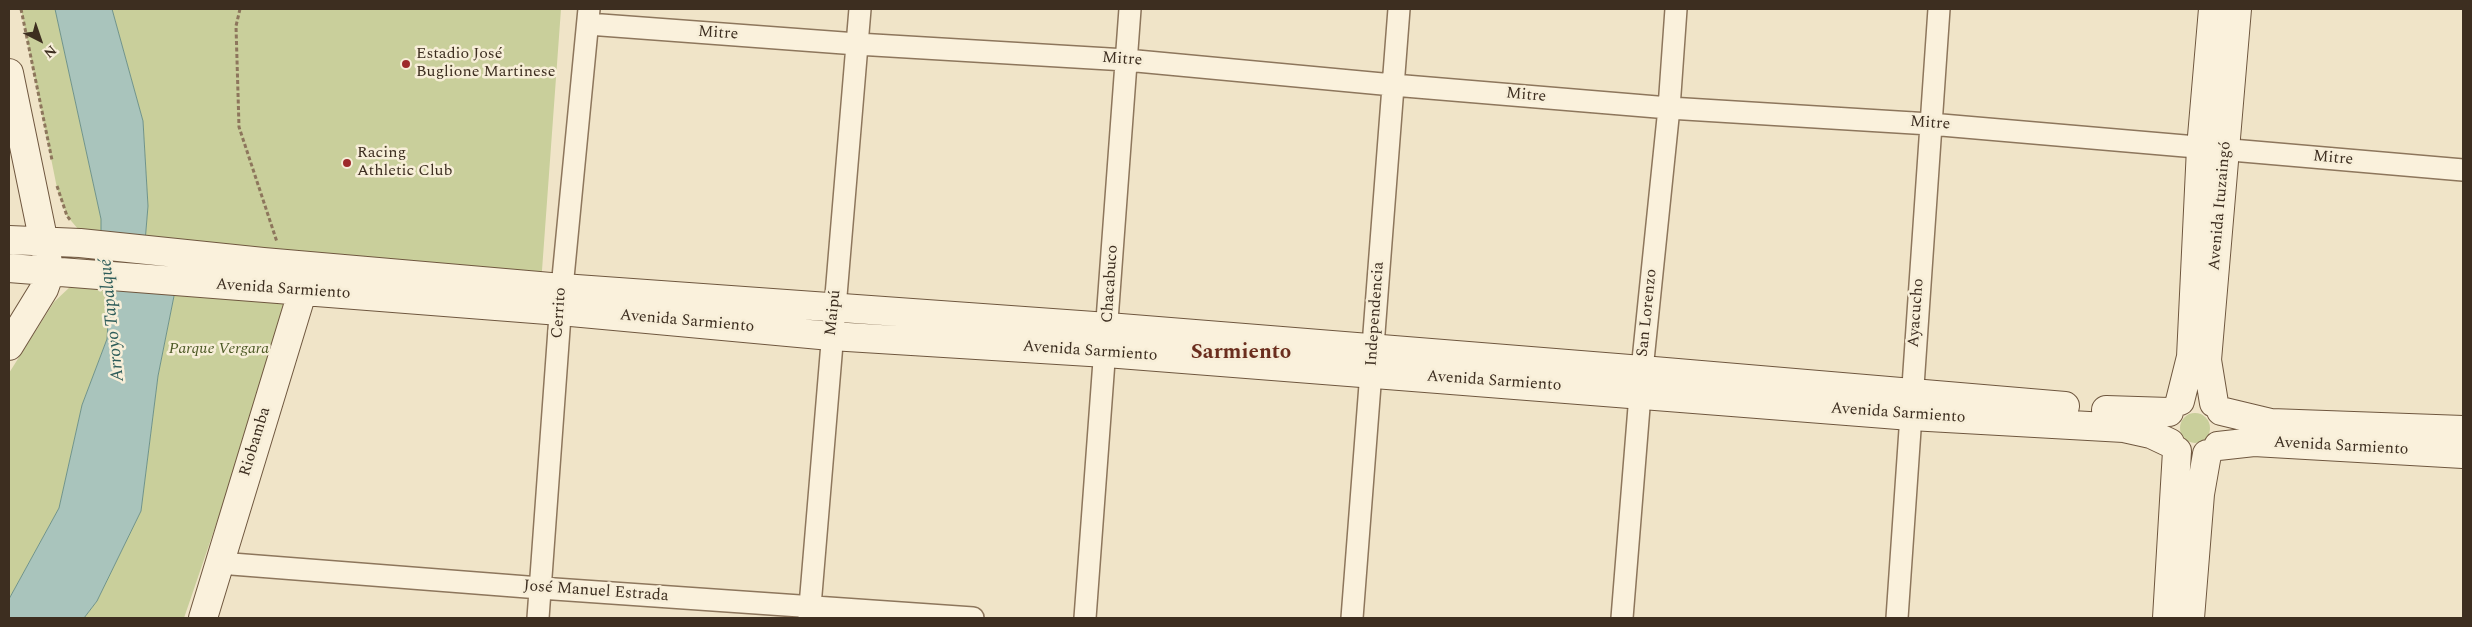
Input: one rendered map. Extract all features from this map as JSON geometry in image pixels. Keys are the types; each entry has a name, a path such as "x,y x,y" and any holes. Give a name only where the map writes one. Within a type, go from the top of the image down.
{"main road":[{"name":"Avenida Ituzaingó","path":"2213,9 2214,149 2207,360 2210,390 2217,407"},
{"name":"Avenida Ituzaingó","path":"2174,407 2191,357 2214,149 2237,9"},
{"path":"9,73 44,242 63,273 44,289 9,346"},
{"name":"Avenida Sarmiento","path":"9,240 44,242 76,233 290,271 561,299 831,336 1107,340"},
{"name":"Avenida Sarmiento","path":"9,268 265,290 290,271"},
{"name":"Riobamba","path":"203,618 219,563 290,271"},
{"name":"Avenida Sarmiento","path":"561,299 835,306 1107,340 1911,404 2124,428 2151,434 2174,447"},
{"path":"2167,618 2174,447 2165,428 2174,407 2197,397 2217,407 2225,430 2212,450 2200,494 2190,618"},
{"name":"Avenida Sarmiento","path":"1911,404 2132,413 2174,407"},
{"name":"Avenida Sarmiento","path":"2217,407 2270,423 2463,430"},
{"name":"Avenida Sarmiento","path":"2212,450 2254,442 2463,454"},
{"path":"2174,447 2197,457 2212,450"}],"street":[{"name":"Maipú","path":"809,613 860,9"},
{"name":"Chacabuco","path":"1085,618 1130,9"},
{"name":"Independencia","path":"1352,618 1399,9"},
{"name":"San Lorenzo","path":"1622,618 1641,382 1669,108 1676,9"},
{"name":"Ayacucho","path":"1897,618 1939,9"},
{"name":"Mitre","path":"589,17 857,44 1126,60 1669,108 1930,124 2463,170"},
{"name":"Cerrito","path":"538,618 561,299 589,17"},
{"name":"José Manuel Estrada","path":"219,563 540,588 809,613 973,618"}],"path":[{"path":"21,9 54,169"},
{"path":"240,9 236,26 239,127 290,271"},
{"path":"55,179 67,216 76,233"}],"green space":[{"path":"21,9 55,9 101,219 101,237 84,236 67,216 57,188"},
{"name":"Racing Athletic Club","path":"112,9 561,9 541,284 145,242 148,206 143,121"},
{"path":"71,286 110,287 107,339 82,405 59,508 9,599 9,373 54,302"},
{"name":"Parque Vergara","path":"175,291 285,303 288,314 184,618 84,618 97,601 141,511 158,376"},
{"path":"2195,413 2206,417 2210,428 2206,439 2195,443 2184,439 2180,428 2184,417"}],"water":[{"name":"Arroyo Tapalqué","path":"55,9 112,9 143,121 148,206 145,242 175,291 158,376 141,511 97,601 84,618 9,618 9,599 59,508 82,405 107,339 110,287 101,237 101,219"}],"place":[{"name":"Estadio José Buglione Martinese","path":"406,64"},
{"name":"Racing Athletic Club","path":"347,163"}],"district":[{"name":"Sarmiento","path":"1241,354"}]}
